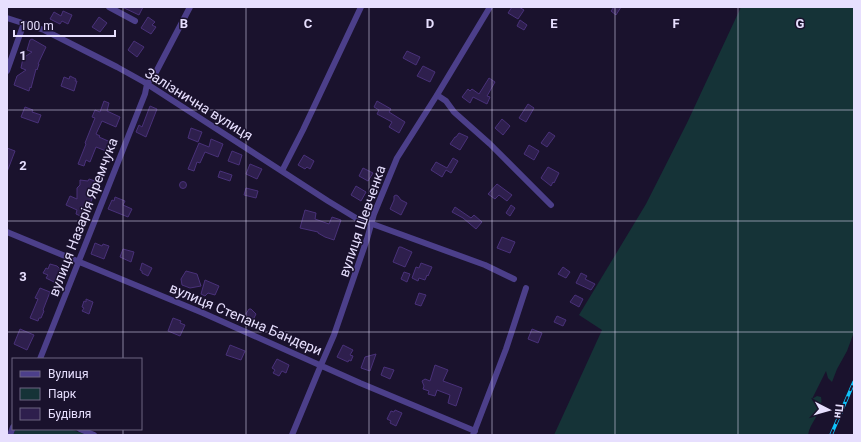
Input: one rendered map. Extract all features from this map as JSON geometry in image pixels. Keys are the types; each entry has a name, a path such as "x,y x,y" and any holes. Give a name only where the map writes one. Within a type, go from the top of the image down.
{"street":[{"path":"109,7 135,21"},
{"name":"вулиця Назарія Яремчука","path":"40,358 145,94 147,84 156,72 190,7"},
{"path":"282,171 362,7"},
{"name":"вулиця Шевченка","path":"292,435 334,335 367,239 371,222 397,158 438,95 490,7"},
{"name":"Залізнична вулиця","path":"7,18 44,30 147,84 356,218 371,222 485,265 514,279"},
{"path":"7,71 24,23"},
{"path":"438,95 446,101 454,112 490,144 551,204"},
{"name":"вулиця Степана Бандери","path":"7,232 203,313 474,433"},
{"path":"474,433 506,349 526,288"},
{"path":"82,430 94,435"}],"green space":[{"path":"741,7 854,7 854,332 847,351 832,382 828,378 826,371 812,399 817,396 821,397 821,407 811,425 808,435 554,435 602,330 579,315 646,204 687,123"},
{"path":"16,430 72,430 88,435 13,435"}],"building":[{"path":"122,7 143,7 139,15"},
{"path":"512,7 519,7 524,10 518,19 508,13"},
{"path":"614,7 621,7 616,15 611,11"},
{"path":"63,11 72,15 68,24 62,21 60,24 50,19 54,12 61,16"},
{"path":"99,17 107,23 100,32 92,27"},
{"path":"148,17 155,22 152,25 156,27 151,34 141,28"},
{"path":"520,20 527,25 524,30 517,26"},
{"path":"32,39 46,47 38,64 37,70 36,69 29,91 14,85 17,76 26,70 21,68 23,58 32,52 27,50 30,40"},
{"path":"134,41 144,47 137,57 128,50"},
{"path":"407,51 420,57 416,65 403,58"},
{"path":"423,66 435,72 430,82 417,76"},
{"path":"70,76 77,81 74,91 61,86 64,77 69,79"},
{"path":"489,78 495,82 487,96 490,97 487,104 473,97 470,103 462,97 468,89 470,91 472,89 479,94"},
{"path":"104,101 109,103 107,111 120,117 116,127 102,121 96,134 100,136 99,137 115,144 111,153 96,147 90,162 86,160 84,166 78,164 95,118 92,117 95,110 100,112"},
{"path":"377,101 391,109 389,112 405,122 399,133 389,127 392,122 377,114 379,110 374,107"},
{"path":"528,104 534,108 526,122 519,118"},
{"path":"150,106 157,109 146,137 136,132 139,125 142,127"},
{"path":"25,107 33,110 32,112 41,115 38,123 21,117"},
{"path":"502,119 510,126 503,135 495,128"},
{"path":"191,128 202,132 198,142 188,138"},
{"path":"549,132 555,136 547,147 541,143"},
{"path":"459,133 468,137 460,150 450,144"},
{"path":"211,139 223,144 218,157 205,152 200,163 197,162 194,171 188,169 199,143 209,147"},
{"path":"529,145 539,151 534,160 524,154"},
{"path":"7,148 15,151 7,172"},
{"path":"232,151 242,155 239,165 228,161"},
{"path":"304,155 314,161 310,169 307,167 305,169 298,165"},
{"path":"453,158 458,161 451,173 446,170 442,177 431,170 436,162 447,168"},
{"path":"250,164 262,169 257,179 246,174"},
{"path":"548,167 559,173 551,186 541,178"},
{"path":"363,168 373,173 368,181 359,176"},
{"path":"220,171 232,175 230,181 218,177"},
{"path":"89,179 95,181 94,183 97,185 85,218 76,214 77,210 66,205 70,196 77,199 77,188 80,185 80,180 88,181"},
{"path":"183,181 186,182 186,188 183,189 180,188 179,185 180,182"},
{"path":"497,184 512,195 507,201 499,195 495,199 488,194"},
{"path":"356,186 366,192 361,201 351,195"},
{"path":"246,188 258,191 256,198 244,195"},
{"path":"396,195 407,203 401,215 390,209 394,196"},
{"path":"115,197 125,201 123,205 132,209 128,217 108,209"},
{"path":"511,205 515,208 510,216 506,213"},
{"path":"455,207 471,218 474,215 482,222 476,229 463,218 452,212"},
{"path":"305,210 316,213 315,219 329,224 332,217 341,220 334,240 325,237 318,232 300,228"},
{"path":"502,237 515,242 510,253 497,248"},
{"path":"95,243 102,246 103,244 109,246 104,259 91,254"},
{"path":"399,247 412,252 405,267 393,262"},
{"path":"123,249 134,252 131,262 120,257"},
{"path":"142,263 152,268 148,276 140,270"},
{"path":"421,263 432,267 425,280 419,278 418,281 412,278 416,267 419,268"},
{"path":"50,264 57,266 60,269 56,283 46,278 48,275 43,273 46,268 48,269"},
{"path":"563,267 570,272 566,278 558,274"},
{"path":"186,271 197,274 201,286 190,288 182,285 181,279"},
{"path":"404,272 410,274 407,282 401,279"},
{"path":"581,273 587,276 585,279 595,284 591,290 576,283"},
{"path":"205,280 219,286 215,295 208,293 205,296 201,294"},
{"path":"40,288 50,292 43,310 44,311 38,321 30,318 38,299 35,298"},
{"path":"419,293 426,295 421,306 415,304"},
{"path":"575,295 583,299 579,307 570,302"},
{"path":"86,299 93,302 89,314 82,311 84,308 82,307 84,301 86,302"},
{"path":"249,309 256,314 253,320 244,317"},
{"path":"557,316 566,320 563,326 554,322"},
{"path":"173,318 181,321 180,323 185,325 180,336 168,331"},
{"path":"20,329 34,335 27,350 14,344"},
{"path":"532,329 542,333 538,343 528,339"},
{"path":"230,345 245,351 241,360 226,355"},
{"path":"343,345 353,350 350,355 353,356 351,361 349,360 348,362 337,357"},
{"path":"376,354 370,371 361,368 365,357"},
{"path":"277,359 289,365 286,373 282,371 279,376 273,373 275,370 272,368"},
{"path":"435,365 448,370 443,381 462,388 456,406 448,403 450,395 437,390 435,396 428,394 429,391 423,389 424,386 422,381 425,379 430,381"},
{"path":"384,367 394,370 390,379 381,375"},
{"path":"395,410 402,413 396,426 390,423 391,421 387,419 391,411 394,412"}],"railway":[{"path":"831,435 854,382"}]}
